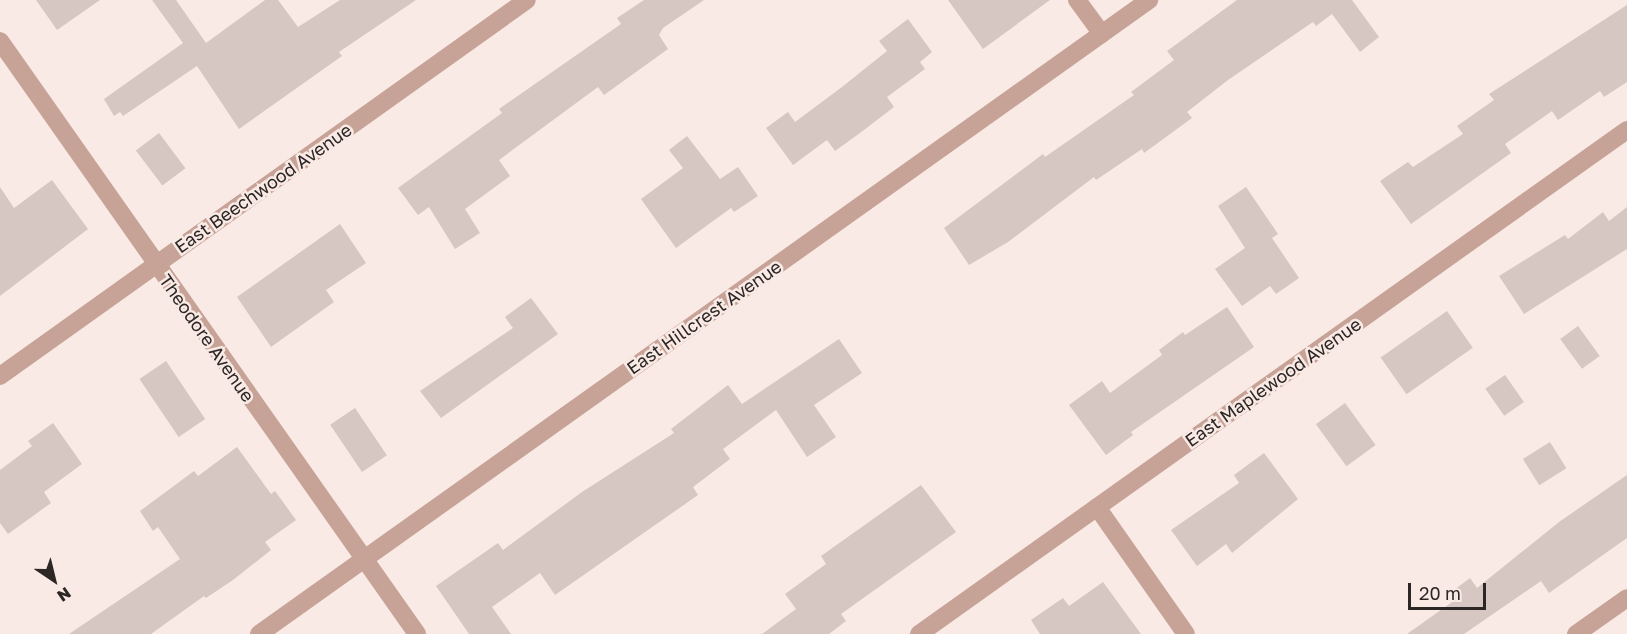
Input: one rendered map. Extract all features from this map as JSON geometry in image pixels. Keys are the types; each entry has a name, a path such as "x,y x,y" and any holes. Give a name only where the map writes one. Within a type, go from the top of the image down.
{"street":[{"name":"East Beechwood Avenue","path":"0,376 527,0"},
{"path":"1077,0 1102,33"},
{"name":"East Hillcrest Avenue","path":"259,634 1149,0"},
{"name":"Theodore Avenue","path":"0,41 417,634"},
{"name":"East Maplewood Avenue","path":"919,634 1627,129"},
{"path":"1097,507 1186,634"},
{"path":"1576,634 1627,598"}],"building":[{"path":"36,0 100,0 57,30"},
{"path":"152,0 176,0 206,43 265,0 278,0 298,27 340,0 416,0 339,52 342,56 239,129 197,66 123,116 120,112 114,116 104,99 183,43"},
{"path":"644,0 704,0 663,28 659,35 668,49 604,95 598,87 499,160 510,176 465,209 480,233 455,249 429,207 418,215 398,188 502,113 499,109 621,24 617,18"},
{"path":"948,0 1050,0 983,49"},
{"path":"1237,0 1352,0 1379,37 1360,52 1332,14 1316,26 1313,22 1228,80 1187,112 1192,118 1144,153 1142,149 1096,180 1094,177 1008,242 969,265 944,228 1043,154 1045,157 1134,95 1131,92 1174,60 1167,51"},
{"path":"1627,5 1627,82 1604,97 1600,91 1558,120 1552,111 1505,144 1511,153 1411,224 1380,181 1408,162 1413,167 1463,134 1457,126 1494,100 1489,94"},
{"path":"908,19 932,52 920,62 925,69 887,97 894,107 860,133 835,151 827,140 793,165 766,128 788,112 795,122 842,87 887,51 879,41"},
{"path":"159,133 185,168 162,186 136,150"},
{"path":"687,136 720,179 738,167 758,196 734,212 731,208 676,248 641,199 683,168 669,150"},
{"path":"52,180 88,229 0,296 0,187 14,208"},
{"path":"1246,187 1278,234 1272,238 1299,278 1276,294 1270,286 1242,306 1215,269 1245,248 1218,206"},
{"path":"1627,207 1627,249 1524,314 1499,276 1565,235 1568,239 1603,212 1609,221"},
{"path":"340,224 366,263 326,290 334,302 271,347 237,297"},
{"path":"531,298 558,334 441,418 420,391 513,328 505,317"},
{"path":"1227,307 1254,347 1131,432 1133,435 1106,455 1069,405 1102,381 1110,393 1162,355 1159,350 1183,332 1185,335"},
{"path":"1447,311 1473,348 1406,394 1381,357"},
{"path":"1578,326 1600,356 1582,369 1560,339"},
{"path":"839,339 862,373 814,405 836,437 807,457 776,410 723,449 730,459 693,487 698,495 555,595 540,573 492,607 511,634 469,634 436,586 498,543 503,550 582,492 674,433 671,429 728,385 742,404"},
{"path":"166,361 205,419 179,437 139,379"},
{"path":"1505,375 1524,402 1504,416 1485,389"},
{"path":"1345,403 1376,445 1346,466 1316,424"},
{"path":"355,408 387,455 362,472 330,425"},
{"path":"53,423 82,464 44,492 51,503 8,534 0,523 0,470 32,446 28,441"},
{"path":"1550,442 1566,468 1539,485 1523,459"},
{"path":"237,447 271,494 275,491 296,520 265,542 271,550 233,580 206,598 204,596 151,634 69,634 180,559 158,527 153,531 140,511 194,471 198,476"},
{"path":"1264,453 1298,499 1232,553 1226,544 1197,566 1171,530 1239,483 1234,475"},
{"path":"1627,475 1627,538 1549,593 1541,581 1464,634 1407,634 1455,600 1450,593 1470,578 1477,588 1559,522"},
{"path":"921,485 956,532 841,614 846,621 829,634 762,634 796,609 785,594 826,564 821,556"},
{"path":"1103,582 1141,634 1040,634 1031,620 1063,598 1069,606"}]}
